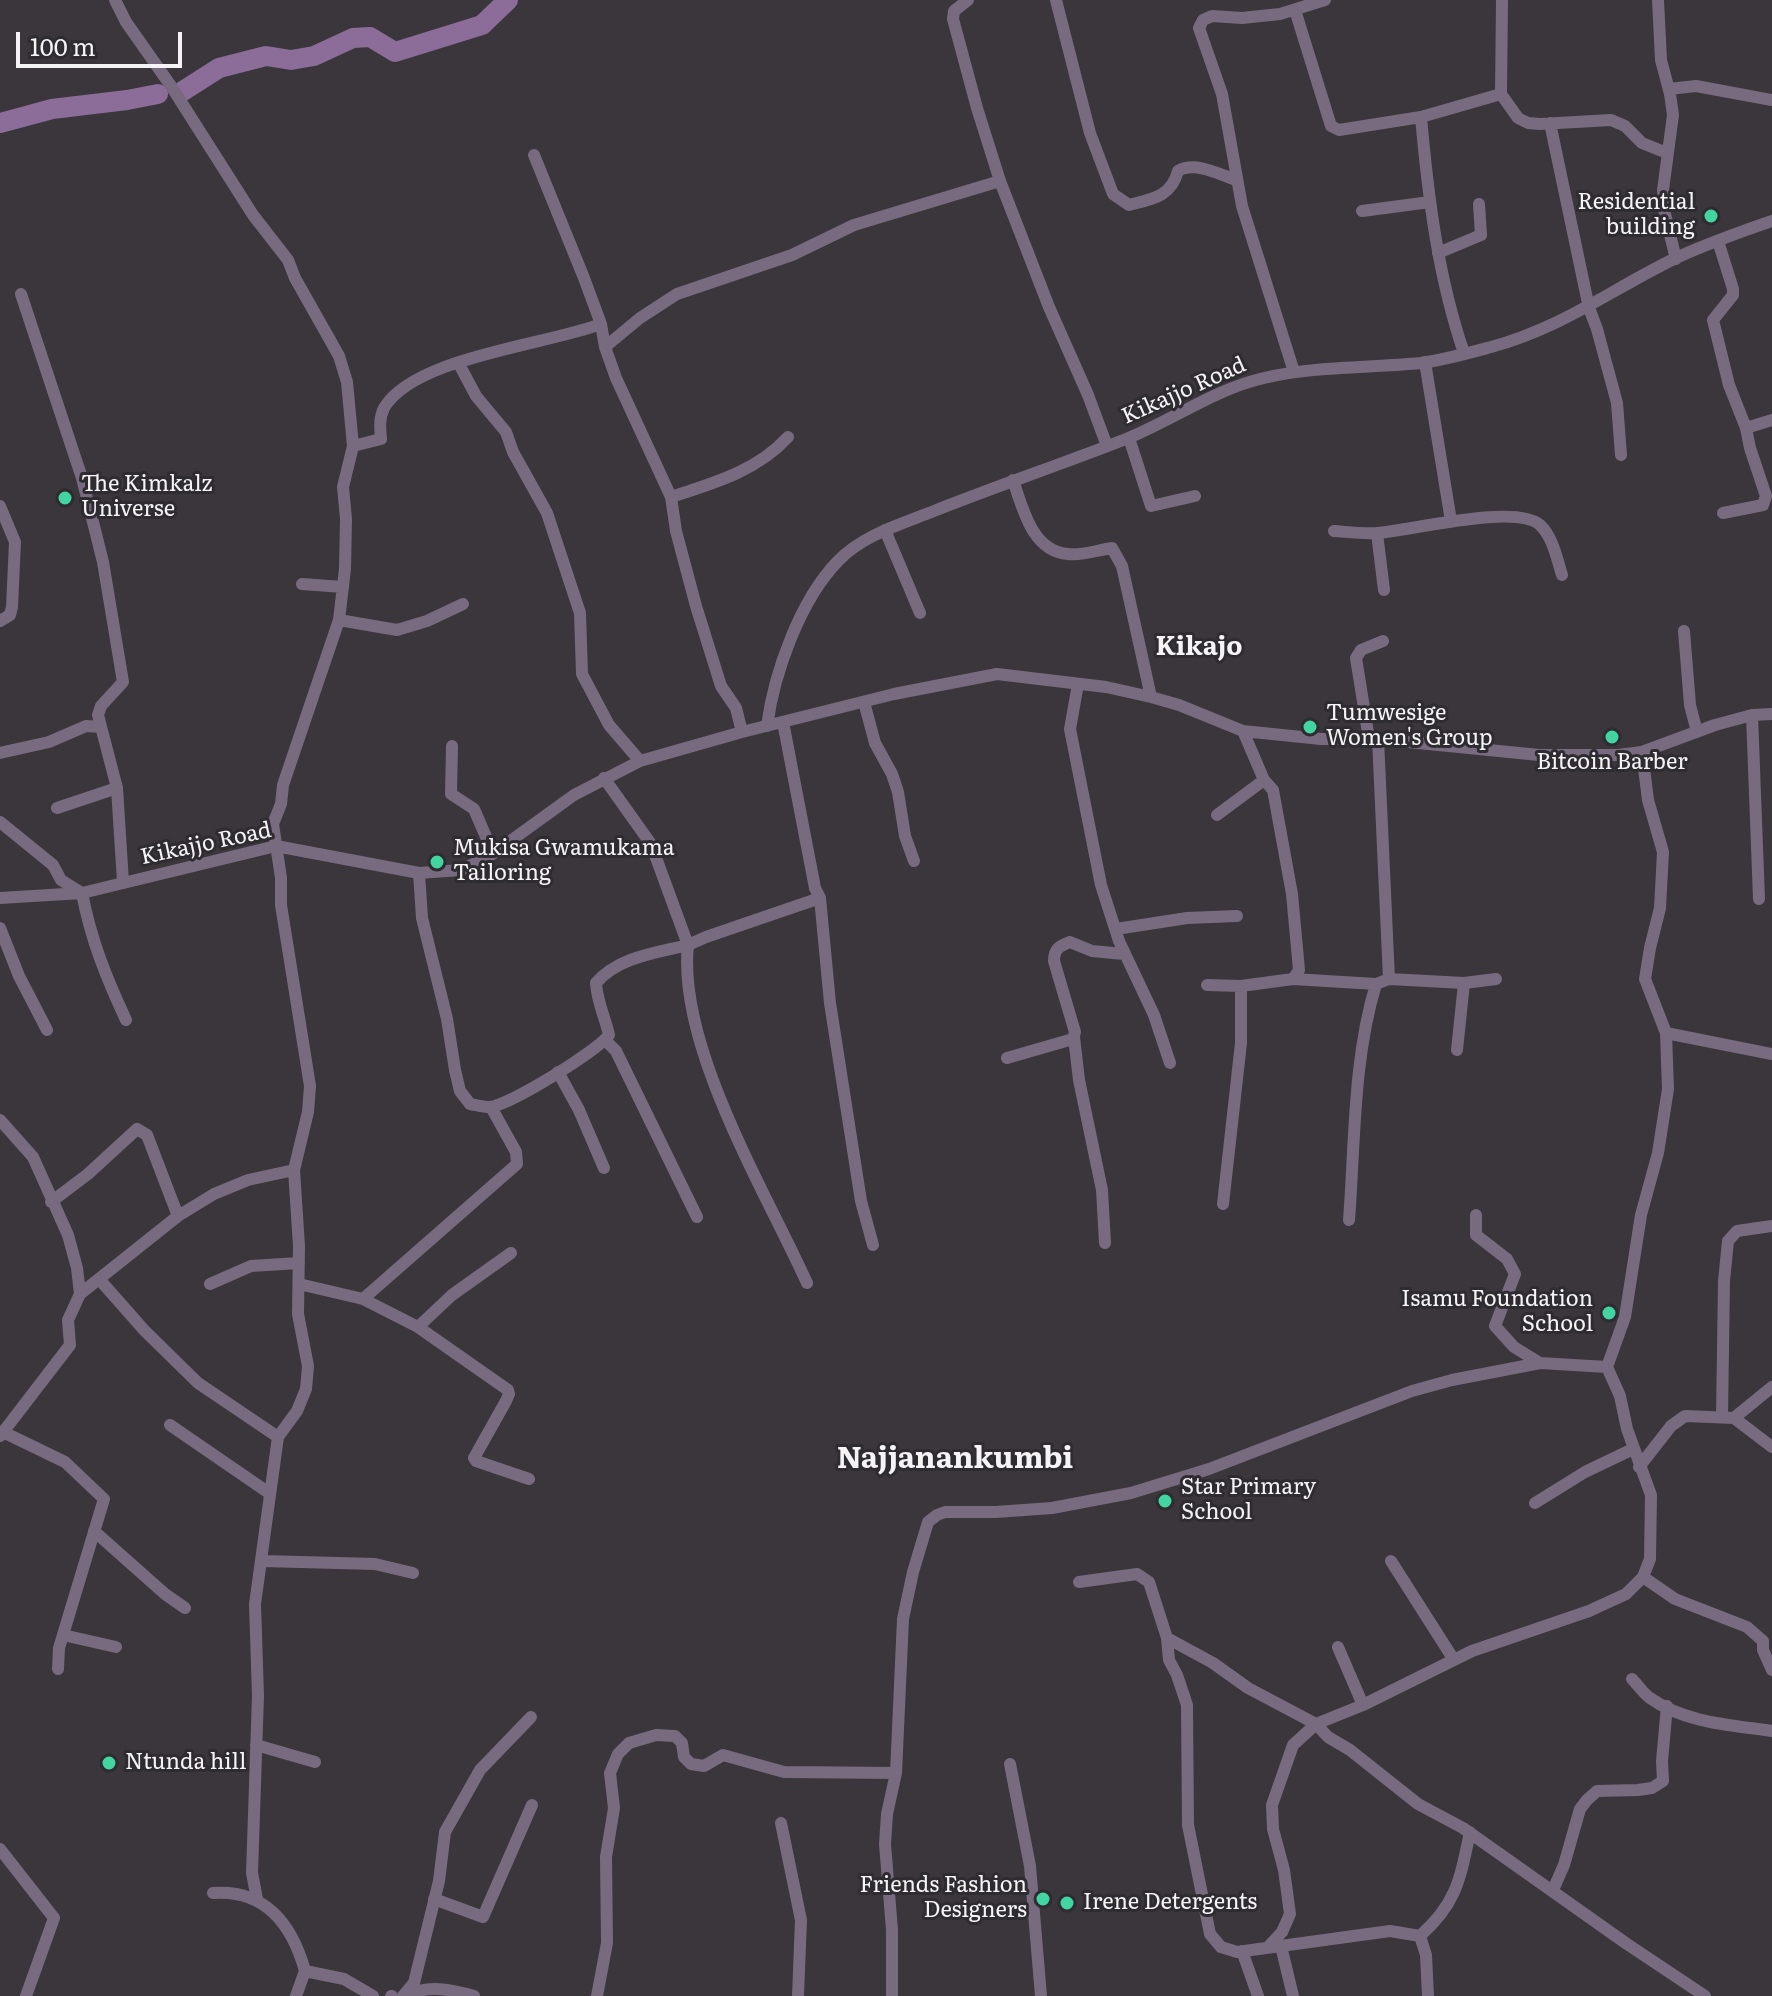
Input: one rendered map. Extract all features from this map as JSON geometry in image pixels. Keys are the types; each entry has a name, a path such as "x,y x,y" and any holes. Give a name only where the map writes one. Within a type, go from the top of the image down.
{"street":[{"path":"115,0 126,22 171,86 246,205 288,260 339,356 347,382 353,446 343,487 346,519 339,620 283,785 281,804 273,824 281,905 310,1086 308,1112 294,1170 299,1263 298,1314 308,1366 306,1389 297,1411 278,1437 255,1604 258,1696 252,1873 257,1899"},
{"path":"968,0 954,11 956,34 1000,181 1107,446"},
{"path":"1056,0 1090,133 1113,194 1129,205 1158,198 1175,183 1178,171 1185,167 1204,169 1236,180"},
{"path":"1294,372 1236,180 1222,94 1199,28 1203,20 1212,16 1242,18 1295,10 1325,0"},
{"path":"1502,0 1501,94 1518,118 1528,123 1611,120 1625,126 1642,143 1667,153"},
{"path":"1658,0 1661,60 1673,115 1664,210 1676,259"},
{"path":"1295,10 1331,126 1339,130 1421,117 1501,94"},
{"path":"1669,89 1696,86 1772,100"},
{"path":"1421,117 1438,253 1450,309 1464,353"},
{"path":"1550,123 1589,308 1617,403 1621,455"},
{"path":"534,155 601,324 616,378 671,497 676,531 696,606 721,686 736,708 742,732"},
{"path":"605,347 640,318 677,294 792,255 854,225 1000,181"},
{"path":"1362,211 1430,202"},
{"path":"1438,253 1481,235 1479,204"},
{"name":"Kikajjo Road","path":"767,726 771,694 783,658 810,602 838,561 885,530 1129,438 1239,385 1294,372 1425,362 1494,346 1556,325 1676,259 1772,221"},
{"path":"1718,241 1733,295 1713,320 1729,385 1746,428 1766,496 1763,505 1723,513"},
{"path":"21,294 82,478 103,562 123,682 101,706 98,715 117,788 123,882"},
{"path":"353,446 381,439 383,410 404,386 425,374 506,348 581,332 601,324"},
{"path":"1425,362 1451,521"},
{"path":"459,364 476,396 506,432 513,452 547,513 580,613 582,674 609,725 640,761"},
{"path":"1746,428 1772,420"},
{"path":"671,497 726,479 770,454 788,437"},
{"path":"1129,438 1151,506 1195,496"},
{"path":"1013,480 1038,540 1052,551 1071,555 1112,548 1122,566 1151,697"},
{"path":"0,506 16,552 12,607 10,615 0,621"},
{"path":"1334,531 1377,533 1451,521 1498,518 1534,521 1549,538 1562,575"},
{"path":"885,530 920,613"},
{"path":"1377,533 1384,590"},
{"path":"302,584 343,587"},
{"path":"339,620 397,630 427,621 463,604"},
{"path":"1684,631 1690,705 1697,732"},
{"path":"1383,641 1361,650 1356,658 1374,739 1389,979"},
{"name":"Kikajjo Road","path":"0,898 82,893 276,846 419,873 461,870 493,853 574,795 640,761 864,702 997,674 1151,697 1243,731 1321,739 1374,739 1539,755 1642,752 1752,715 1772,714"},
{"path":"1078,684 1070,729 1101,885 1124,954 1154,1015 1170,1063"},
{"path":"864,702 875,743 898,792 905,836 914,861"},
{"path":"1752,715 1759,899"},
{"path":"783,722 798,808 815,888 820,898 830,1003 861,1201 873,1245"},
{"path":"0,753 49,742 86,726 101,727"},
{"path":"1243,731 1264,780 1273,790 1292,894 1299,970 1293,979"},
{"path":"452,746 451,794 474,809 493,853"},
{"path":"1293,1996 1274,1947 1290,1914 1284,1870 1273,1829 1272,1805 1293,1745 1316,1724 1363,1705 1454,1660 1589,1611 1626,1594 1643,1577 1650,1559 1651,1495 1633,1449 1620,1396 1607,1367 1625,1317 1641,1215 1661,1138 1668,1089 1666,1033 1645,979 1660,908 1663,852 1648,800 1642,752"},
{"path":"604,778 651,844 688,945 690,1000 720,1097 807,1283"},
{"path":"1217,815 1264,780"},
{"path":"57,808 117,788"},
{"path":"0,822 53,865 61,880 82,893 89,932 100,965 126,1020"},
{"path":"419,873 422,918 447,1019 460,1091 470,1104 491,1107 558,1072 605,1040 609,1035 606,1018 597,1001 596,983 615,966 688,945 820,898"},
{"path":"1116,929 1187,918 1237,916"},
{"path":"0,928 19,976 47,1030"},
{"path":"1105,1243 1102,1190 1079,1080 1071,1016 1054,953 1059,946 1070,942 1109,955 1124,954"},
{"path":"1207,985 1241,986 1293,979 1376,984 1389,979 1464,983 1496,979"},
{"path":"1457,1050 1464,983"},
{"path":"1349,1220 1354,1124 1367,1012 1376,984"},
{"path":"1223,1204 1241,1043 1241,986"},
{"path":"1666,1033 1772,1054"},
{"path":"1007,1058 1068,1042 1074,1037"},
{"path":"605,1040 616,1051 697,1217"},
{"path":"558,1072 579,1110 604,1168"},
{"path":"363,1299 517,1164 516,1152 491,1107"},
{"path":"0,1120 33,1157 68,1235 80,1294"},
{"path":"51,1202 88,1174 137,1129 147,1135 178,1216"},
{"path":"58,1669 59,1648 104,1499 65,1462 2,1434 70,1345 68,1320 80,1294 178,1216 214,1194 248,1180 294,1170"},
{"path":"1476,1215 1476,1235 1507,1259 1515,1274 1495,1326 1514,1347 1540,1363"},
{"path":"1728,1418 1724,1281 1728,1241 1737,1231 1772,1226"},
{"path":"418,1327 452,1295 511,1253"},
{"path":"210,1284 251,1266 299,1263"},
{"path":"99,1279 144,1330 198,1383 278,1437"},
{"path":"299,1284 363,1299 418,1327 508,1390 506,1401 474,1458 529,1479"},
{"path":"892,1996 892,1930 885,1844 887,1814 896,1773 903,1619 928,1522 945,1512 1052,1508 1131,1493 1264,1450 1412,1391 1540,1363 1607,1367"},
{"path":"1728,1418 1772,1387"},
{"path":"1639,1467 1671,1426 1685,1416 1728,1418 1772,1447"},
{"path":"170,1425 269,1493"},
{"path":"1535,1503 1585,1472 1633,1449"},
{"path":"94,1531 185,1608"},
{"path":"263,1561 375,1564 413,1573"},
{"path":"1391,1561 1454,1660"},
{"path":"1079,1582 1141,1574 1149,1582 1167,1638 1169,1660 1187,1705 1188,1825 1210,1934 1221,1947 1242,1951 1390,1931 1420,1936"},
{"path":"1643,1577 1675,1599 1747,1627 1763,1641 1763,1650 1772,1670"},
{"path":"63,1635 116,1647"},
{"path":"1167,1638 1213,1663 1248,1688 1316,1724 1328,1737 1350,1750 1418,1804 1470,1832 1705,1996"},
{"path":"1338,1647 1363,1705"},
{"path":"1632,1679 1650,1698 1691,1717 1772,1731 1772,1724"},
{"path":"1553,1890 1564,1865 1580,1809 1587,1800 1597,1791 1652,1788 1663,1781 1667,1706"},
{"path":"405,1996 414,1983 434,1899 445,1832 480,1770 531,1717"},
{"path":"597,1996 607,1943 606,1857 614,1808 610,1773 618,1754 629,1743 656,1735 675,1736 682,1743 684,1757 691,1764 704,1766 723,1755 784,1772 896,1773"},
{"path":"256,1745 315,1762"},
{"path":"1010,1764 1030,1866 1041,1996"},
{"path":"434,1899 483,1917 532,1805"},
{"path":"781,1823 801,1920 798,1996"},
{"path":"1420,1936 1449,1905 1470,1832"},
{"path":"0,1849 54,1918 26,1996"},
{"path":"213,1893 242,1893 257,1899 277,1917 293,1939 305,1971 296,1996"},
{"path":"1420,1936 1426,1955 1428,1996"},
{"path":"1242,1951 1258,1996"},
{"path":"305,1971 344,1979 373,1996"},
{"path":"405,1996 416,1990 438,1989 474,1996"}],"waterway":[{"path":"183,91 219,68 266,56 291,60 314,56 353,38 370,37 395,52 482,25 508,0"},
{"path":"0,123 52,109 158,94"}],"place":[{"name":"Residential building","path":"1711,216"},
{"name":"The Kimkalz Universe","path":"65,498"},
{"name":"Tumwesige Women's Group","path":"1310,727"},
{"name":"Bitcoin Barber","path":"1612,737"},
{"name":"Mukisa Gwamukama Tailoring","path":"437,862"},
{"name":"Isamu Foundation School","path":"1609,1313"},
{"name":"Star Primary School","path":"1165,1501"},
{"name":"Ntunda hill","path":"109,1763"},
{"name":"Friends Fashion Designers","path":"1043,1899"},
{"name":"Irene Detergents","path":"1067,1903"}],"district":[{"name":"Kikajo","path":"1199,647"},
{"name":"Najjanankumbi","path":"955,1459"}]}
